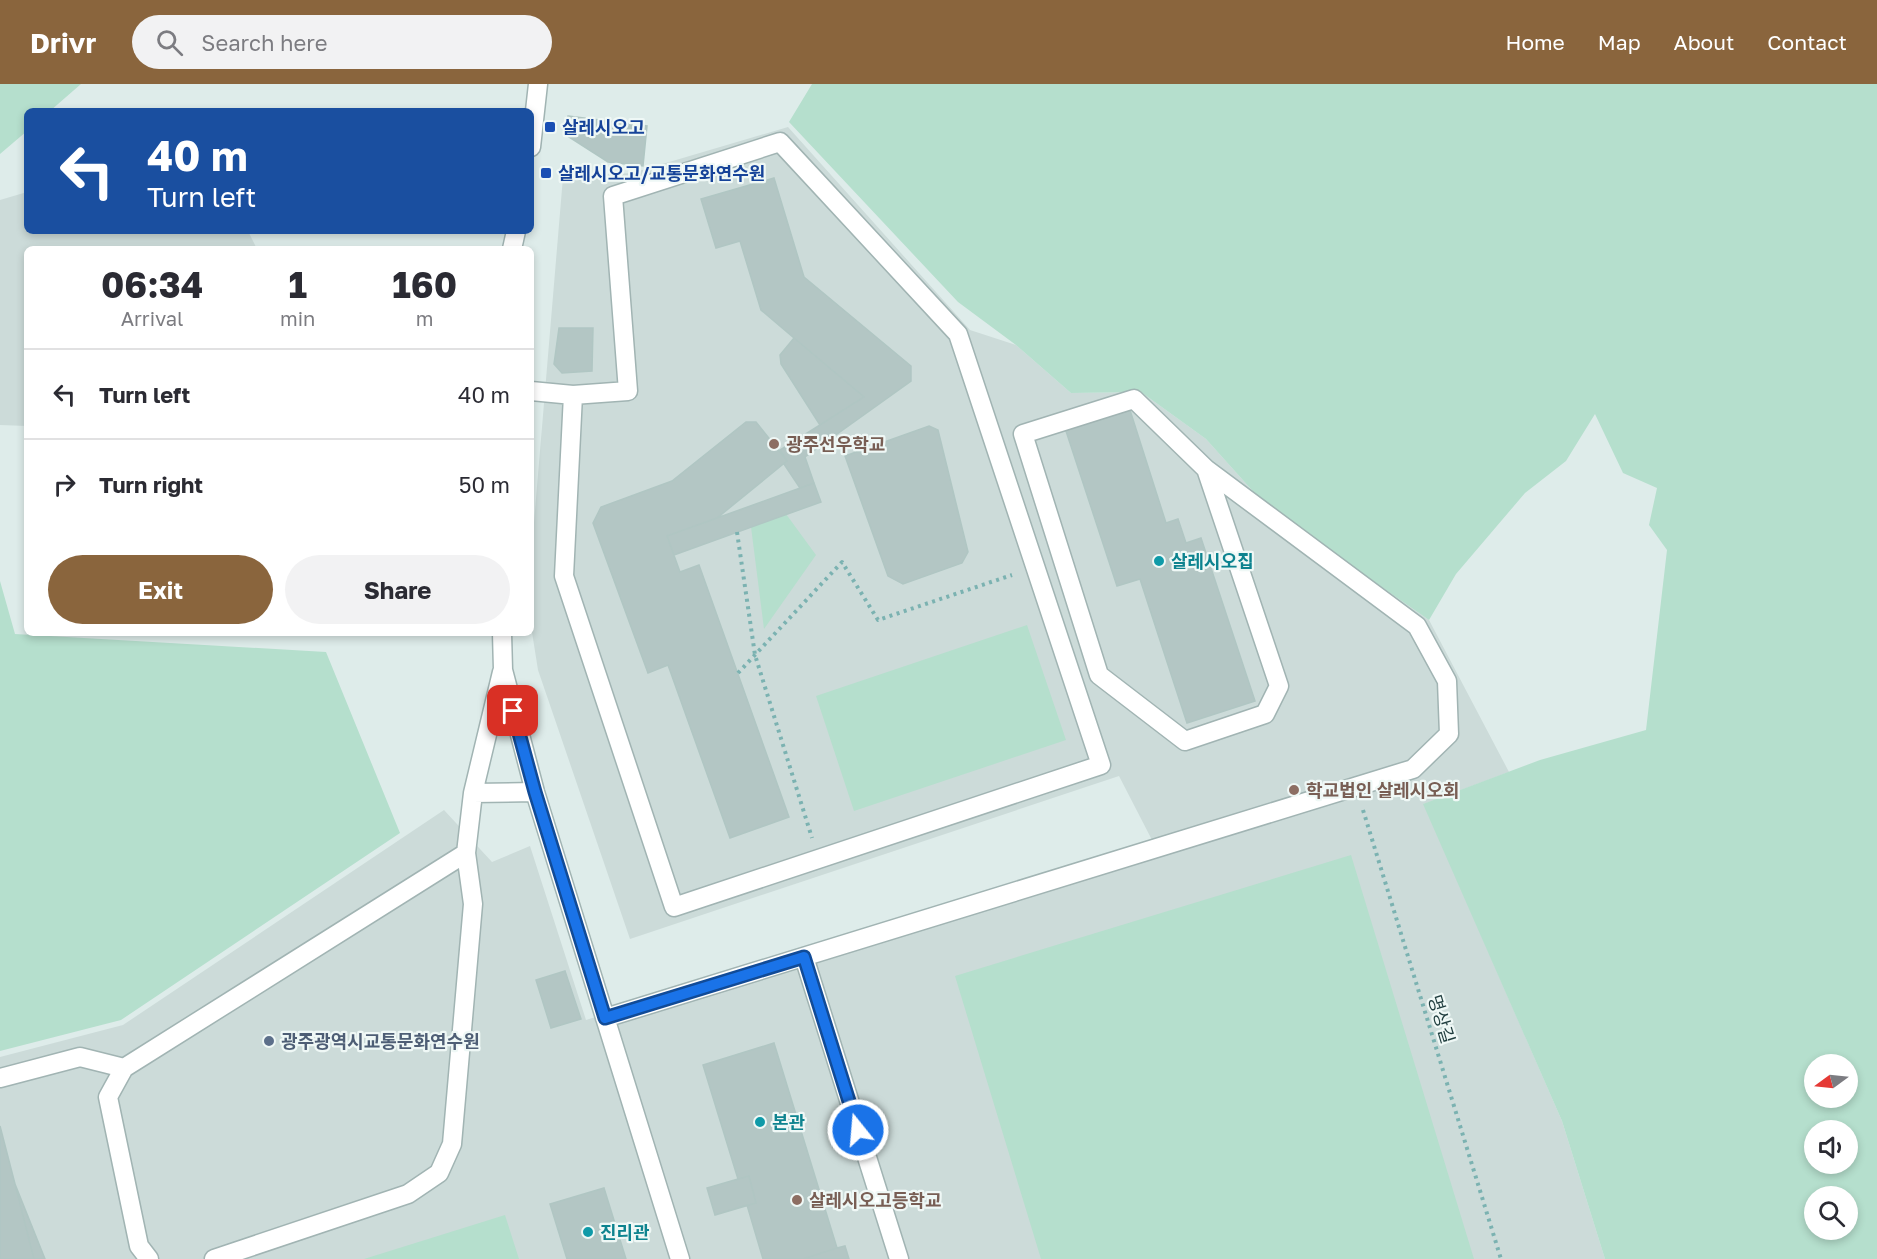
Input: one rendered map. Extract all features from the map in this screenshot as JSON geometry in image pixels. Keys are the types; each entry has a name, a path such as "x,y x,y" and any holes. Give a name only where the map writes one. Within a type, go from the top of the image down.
{"street":[{"path":"534,120 538,84"},
{"path":"534,391 573,395 628,391 613,196 780,142 958,334 1101,765 674,907 564,576 573,395"},
{"path":"605,1018 1413,769 1449,734 1447,681 1417,626 1206,469 1134,399 1023,434 1099,675 1185,741 1265,714 1279,686 1206,469"},
{"path":"502,636 503,670 535,792 680,1259"},
{"path":"214,1259 408,1194 439,1173 452,1144 473,904 466,853 473,793 503,670"},
{"path":"473,793 535,792"},
{"path":"149,1259 139,1246 108,1097 124,1068 466,853"},
{"path":"804,957 899,1259"},
{"path":"0,1078 80,1058 124,1068"}],"path":[{"path":"737,532 755,655 818,859"},
{"path":"738,673 842,562 879,620 1035,567"},
{"name":"명상길","path":"1356,786 1502,1259"}],"shaded area":[{"path":"788,127 970,330 1016,345 1071,393 1141,392 1206,439 1268,508 1429,620 1509,772 1424,804 1562,1121 1605,1259 0,1259 0,1057 123,1025 444,810 492,862 530,846 586,1020 1152,840 1119,776 630,939 538,670 533,636 534,522 563,177 632,173"},
{"path":"24,193 24,234 250,234 256,246 24,246 24,426 0,425 0,200"}],"green space":[{"path":"0,84 81,84 53,108 24,108 24,134 0,154"},
{"path":"812,84 1877,84 1877,1259 1605,1259 1562,1121 1423,804 1540,760 1646,730 1667,550 1649,525 1657,488 1623,473 1595,414 1566,461 1525,493 1456,574 1429,620 1268,508 1206,439 1141,392 1071,393 1016,345 958,302 789,122"},
{"path":"786,514 816,555 764,629 751,527"},
{"path":"0,581 15,634 24,636 326,652 400,833 121,1020 0,1051"},
{"path":"1027,625 1066,740 854,811 816,696"},
{"path":"1351,855 1474,1259 1041,1259 955,976"},
{"path":"505,1215 519,1259 364,1259"}],"building":[{"path":"568,116 647,126 643,166 608,162 566,135"},
{"path":"774,178 804,277 911,366 911,381 805,457 814,483 800,488 784,464 787,461 780,450 820,425 781,364 780,355 794,338 761,310 740,241 716,248 701,199"},
{"path":"559,328 593,328 592,371 562,373 554,364"},
{"path":"794,338 864,397 820,425 781,364 780,355"},
{"name":"살레시오집","path":"1129,407 1166,523 1178,519 1186,543 1201,538 1255,701 1187,723 1140,579 1117,586 1065,428"},
{"path":"746,422 756,422 787,461 717,518 667,536 680,572 699,565 789,817 730,838 668,665 648,673 593,523 601,507 672,481"},
{"path":"929,426 938,430 968,552 962,563 903,584 888,576 845,456"},
{"path":"814,483 821,502 674,555 667,536"},
{"path":"565,971 581,1019 551,1028 536,980"},
{"name":"본관","path":"774,1043 837,1248 845,1246 849,1259 763,1259 747,1205 715,1215 707,1188 738,1179 703,1065"},
{"path":"0,1126 15,1184 45,1259 0,1259"},
{"path":"0,1126 15,1184 34,1259 0,1259"},
{"path":"749,1176 756,1203 715,1215 707,1188"},
{"name":"진리관","path":"604,1188 626,1259 567,1259 550,1204"},
{"path":"845,1246 849,1259 803,1259 837,1248"}],"place":[{"name":"살레시오고","path":"550,127"},
{"name":"살레시오고/교통문화연수원","path":"546,173"},
{"name":"광주선우학교","path":"774,444"},
{"name":"살레시오집","path":"1159,561"},
{"name":"학교법인 살레시오회","path":"1294,790"},
{"name":"광주광역시교통문화연수원","path":"269,1041"},
{"name":"본관","path":"760,1122"},
{"name":"살레시오고등학교","path":"797,1200"},
{"name":"진리관","path":"588,1232"}],"route":[{"path":"513,711 535,792 605,1018 804,957 858,1130"}]}
